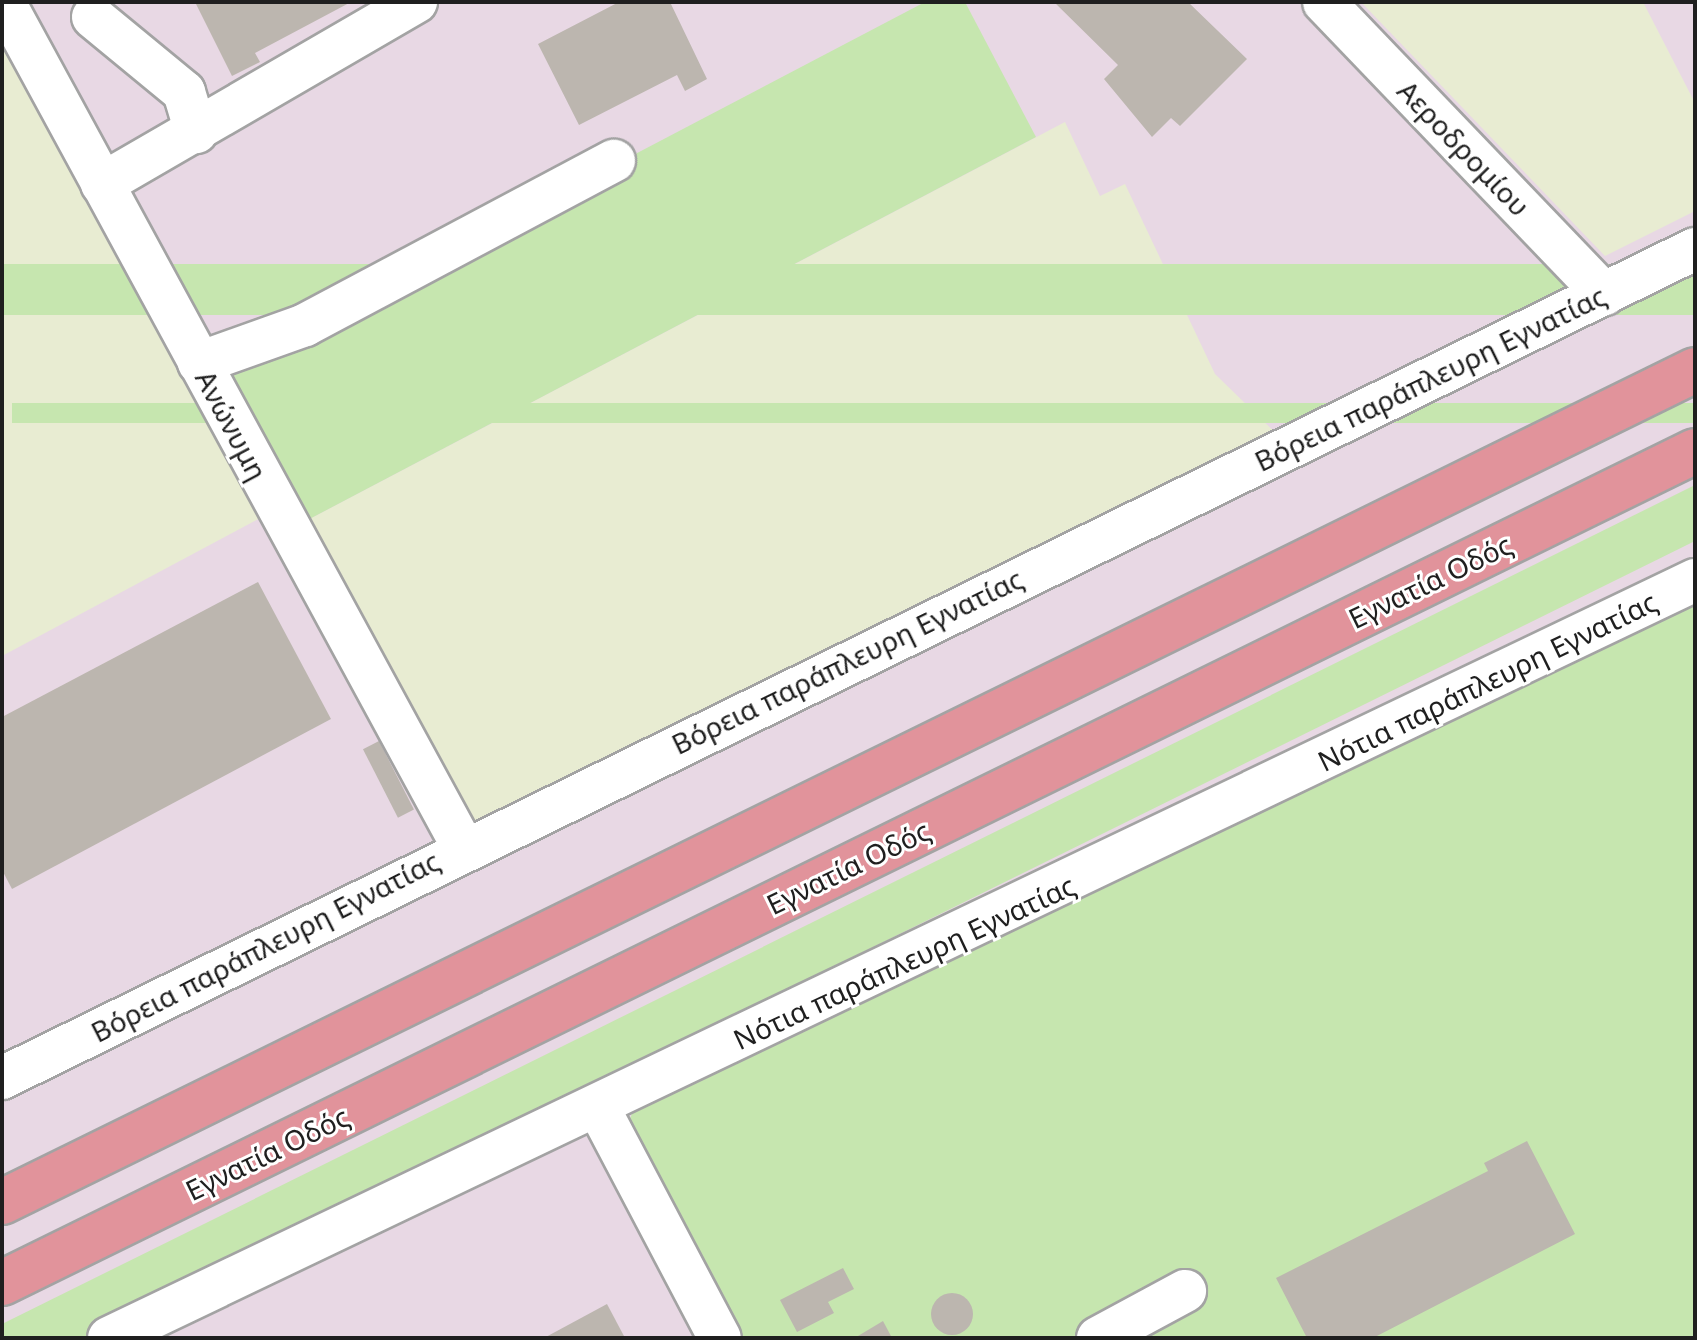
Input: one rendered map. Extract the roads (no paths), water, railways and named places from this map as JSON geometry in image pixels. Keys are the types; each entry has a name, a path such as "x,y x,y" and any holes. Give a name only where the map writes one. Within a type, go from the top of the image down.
{"highway":[{"path":"2,1202 1695,370"},
{"name":"Εγνατία Οδός","path":"2,1283 1695,451"}],"street":[{"name":"Ανώνυμη","path":"4,2 463,847"},
{"path":"102,184 416,2"},
{"name":"Αεροδρομίου","path":"1324,2 1604,294"},
{"path":"93,17 184,92 196,132"},
{"path":"199,363 305,325 614,161"},
{"name":"Βόρεια παράπλευρη Εγνατίας","path":"2,1078 463,847 1695,249"},
{"name":"Νότια παράπλευρη Εγνατίας","path":"109,1338 598,1107 1695,580"},
{"path":"598,1107 720,1338"},
{"path":"1098,1338 1185,1291"}]}
